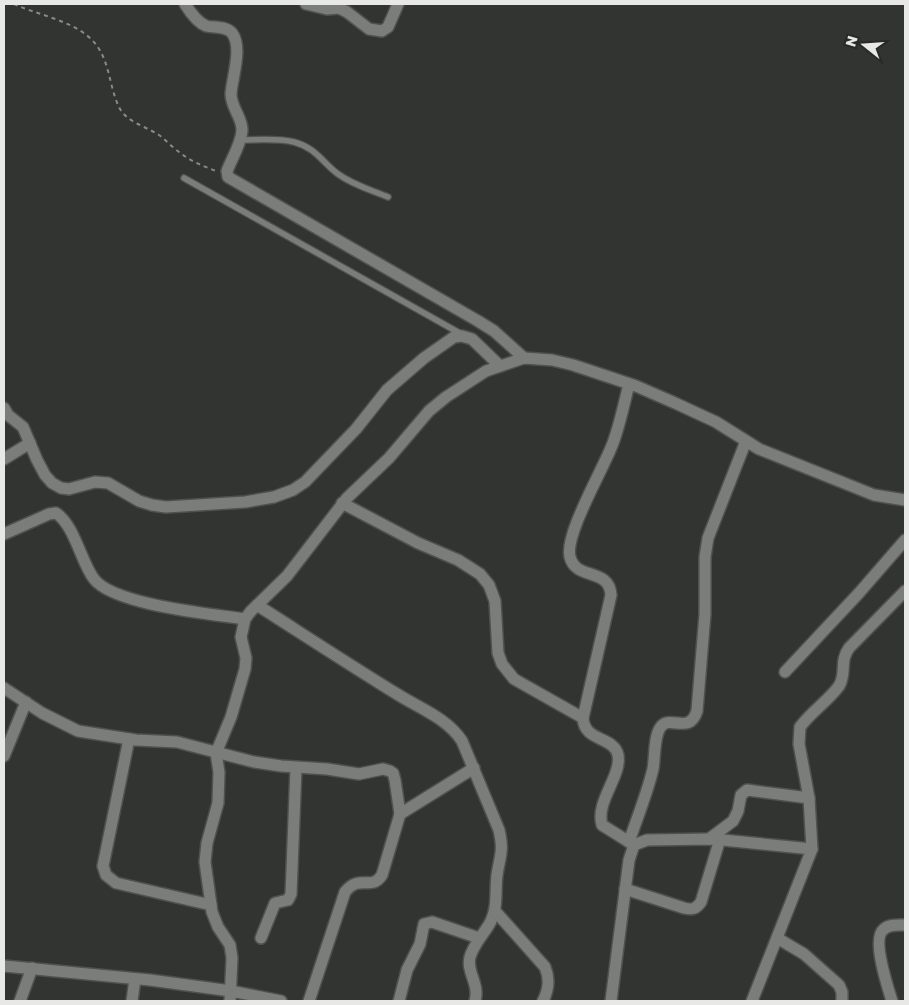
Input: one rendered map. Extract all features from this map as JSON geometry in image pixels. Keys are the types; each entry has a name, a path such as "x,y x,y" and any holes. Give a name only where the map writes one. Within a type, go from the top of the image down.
{"street":[{"path":"185,4 198,20 206,25 227,29 235,40 236,52 231,97 232,105 241,123 242,131 227,171 228,177 486,326 509,343 524,358"},
{"path":"306,4 322,8 339,8 348,12 369,29 382,31 388,27 398,4"},
{"path":"4,408 23,427 46,475 52,483 61,488 69,489 95,482 108,483 139,501 166,507 245,502 274,497 293,490 305,482 356,429 387,390 424,358 454,337 462,336 472,339 500,366"},
{"path":"230,996 232,958 230,945 218,927 211,905 205,862 207,843 218,803 219,772 216,753 231,717 245,669 246,658 241,637 245,619 250,611 287,576 342,503 396,451 429,410 486,371 524,358 552,360 629,384 675,402 716,422 759,449 874,495 905,500"},
{"path":"629,384 614,441 602,471 573,529 569,549 570,558 575,567 607,580 611,586 612,595 583,718 585,729 589,733 614,746 618,752 619,759 601,812 602,825 631,844 647,840 714,839 812,849"},
{"path":"611,1001 631,844 653,767 658,732 661,725 666,723 688,724 695,719 705,614 704,557 708,538 746,441"},
{"path":"4,459 30,443"},
{"path":"342,503 418,543 458,560 480,574 489,584 495,601 498,653 502,664 514,679 583,718"},
{"path":"4,534 49,514 56,513 61,516 95,580 104,588 172,609 245,619"},
{"path":"785,672 859,593 905,540"},
{"path":"752,1001 812,849 809,798 799,744 800,727 838,686 843,671 843,660 849,648 905,591"},
{"path":"257,605 397,694 440,719 457,734 474,768 499,830 502,844 502,854 497,875 495,911 470,957 469,965 476,986 477,995 475,1001"},
{"path":"4,688 65,726 78,731 129,739 176,742 254,762 296,768 327,769 358,774 383,769 393,773 400,814 382,875 374,883 357,882 351,885 345,892 309,1001"},
{"path":"4,756 26,702"},
{"path":"129,739 103,866 106,875 116,883 211,905"},
{"path":"261,938 275,903 288,900 291,894 296,768"},
{"path":"400,814 474,768"},
{"path":"625,889 691,910 701,902 714,839 733,820 738,811 741,794 747,790 809,798"},
{"path":"495,911 545,967 549,975 549,981 544,1001"},
{"path":"399,1001 407,970 420,944 424,924 432,922 479,938"},
{"path":"892,1001 879,945 880,934 884,929 892,926 905,925"},
{"path":"777,938 804,954 839,985 842,992 842,1001"},
{"path":"4,966 135,979 230,996 281,1001"},
{"path":"20,1001 32,968"},
{"path":"132,1001 135,979"}],"lane":[{"path":"240,140 294,142 311,149 337,173 350,181 388,197"},
{"path":"184,178 472,339"}],"path":[{"path":"14,4 68,25 88,36 98,45 105,60 118,106 123,114 130,120 160,136 179,153 196,163 228,177"}]}
